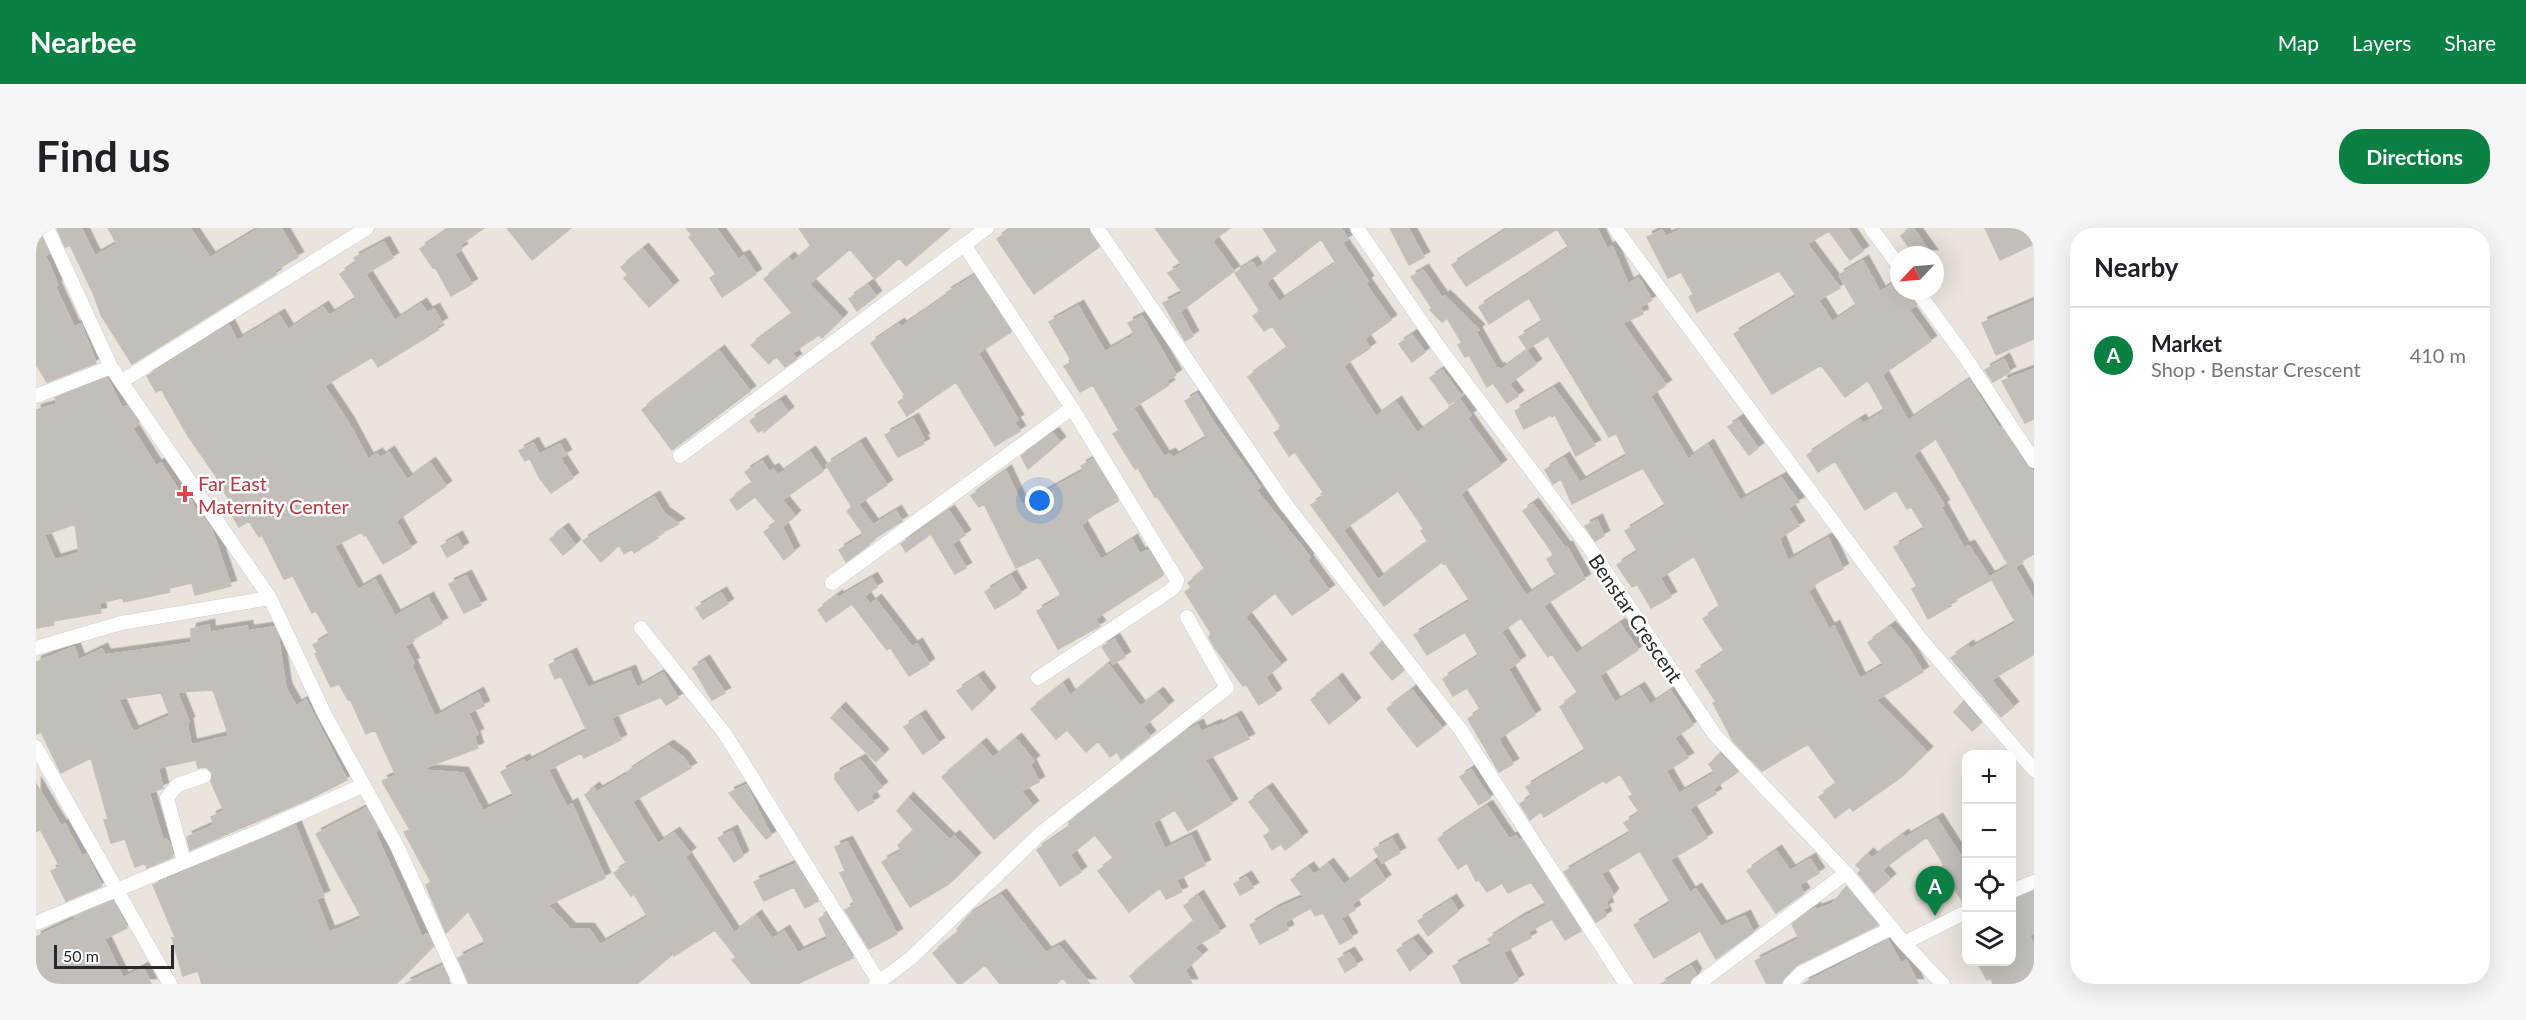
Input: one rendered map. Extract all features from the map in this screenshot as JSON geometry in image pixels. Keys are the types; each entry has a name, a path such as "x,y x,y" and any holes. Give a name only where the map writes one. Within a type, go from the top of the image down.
{"street":[{"path":"47,228 111,367 270,598 325,715 397,846 460,984"},
{"path":"122,381 367,228"},
{"path":"680,456 987,228"},
{"path":"1097,228 1284,502 1460,729 1626,984"},
{"name":"Benstar Crescent","path":"1357,228 1438,346 1589,547 1715,735 1846,873 1904,943 1943,984"},
{"path":"1615,228 1918,636 2034,770"},
{"path":"1871,228 1890,254"},
{"path":"965,246 1072,408 1177,580 1176,586 1171,590 1038,678"},
{"path":"1924,300 1963,354 2034,461"},
{"path":"36,396 111,367"},
{"path":"832,583 1072,408"},
{"path":"36,648 121,623 270,598"},
{"path":"641,628 725,734 878,983 911,958 1041,833 1227,688 1187,618"},
{"path":"36,747 170,984"},
{"path":"184,862 167,798 177,785 204,776"},
{"path":"36,923 364,785"},
{"path":"1698,984 1846,873"},
{"path":"2016,889 2034,882"},
{"path":"1904,943 1962,914"},
{"path":"1790,984 1801,973 1892,928"}],"building":[{"path":"36,228 49,254 45,255 58,285 55,286 74,327 81,324 96,363 47,382 36,364"},
{"path":"57,228 81,228 95,256 117,244 108,228 190,228 210,258 260,228 281,228 298,257 274,271 276,274 132,364 101,315 70,245 65,247"},
{"path":"451,228 484,228 460,245 462,249 454,254 472,284 451,296 435,267 433,268 420,249"},
{"path":"507,228 571,228 532,260"},
{"path":"686,228 716,228 738,259 744,256 756,274 722,297 710,278 716,274 689,237 692,235"},
{"path":"799,228 950,228 906,266 899,258 875,279 850,249 809,284 842,318 822,338 819,335 792,353 796,359 785,367 776,356 769,364 751,345 793,314 764,279 789,258 793,262 811,246"},
{"path":"1013,228 1088,228 1099,247 1034,294 997,239"},
{"path":"1155,228 1230,228 1212,241 1234,271 1180,312 1193,336 1185,341 1163,303 1183,293 1168,273 1182,265"},
{"path":"1263,228 1341,228 1348,239 1342,243 1368,281 1365,283 1391,320 1364,339 1370,348 1343,366 1376,417 1396,402 1417,433 1460,400 1471,415 1467,418 1501,465 1460,494 1526,596 1557,576 1547,559 1554,555 1523,511 1533,504 1565,548 1567,547 1585,579 1543,606 1576,654 1620,624 1638,650 1599,676 1615,703 1639,688 1650,705 1671,691 1693,725 1674,738 1688,758 1666,771 1679,794 1715,773 1709,764 1720,754 1738,772 1713,789 1716,794 1689,809 1707,838 1670,860 1690,893 1696,889 1721,927 1745,916 1753,932 1716,959 1700,931 1654,958 1634,925 1671,903 1640,851 1601,874 1613,894 1606,902 1608,907 1603,909 1606,916 1596,922 1564,872 1631,833 1624,823 1640,813 1629,797 1633,795 1620,774 1606,783 1604,780 1544,817 1541,812 1530,820 1520,804 1532,796 1526,787 1586,751 1560,707 1578,693 1552,654 1548,657 1521,618 1501,632 1520,661 1508,669 1535,715 1498,739 1513,764 1499,772 1468,719 1481,710 1467,688 1453,696 1443,679 1479,656 1465,632 1427,655 1414,635 1470,601 1445,563 1442,562 1384,606 1311,505 1323,497 1321,494 1323,492 1295,452 1289,456 1274,433 1282,428 1248,377 1288,348 1272,326 1264,331 1253,316 1260,311 1235,273 1252,262 1257,269 1278,252","holes":["1321,239 1336,263 1279,302 1266,283","1398,491 1424,529 1421,531 1428,542 1378,580 1343,530"]},
{"path":"1390,228 1408,228 1424,257 1409,265"},
{"path":"1509,228 1597,228 1607,249 1612,246 1628,284 1639,278 1652,300 1640,307 1643,314 1622,323 1666,385 1650,396 1688,459 1708,445 1740,501 1781,478 1799,502 1788,508 1799,526 1779,538 1788,561 1828,538 1843,569 1814,584 1815,586 1808,591 1829,629 1834,626 1860,679 1884,665 1868,643 1890,627 1909,649 1923,672 1876,700 1927,752 1900,778 1853,811 1850,807 1835,818 1819,797 1837,784 1808,744 1762,771 1733,741 1713,703 1716,702 1696,671 1725,652 1703,619 1720,607 1694,556 1660,578 1671,597 1651,608 1637,584 1632,587 1617,565 1638,552 1625,531 1666,506 1643,468 1572,504 1561,479 1553,484 1545,470 1564,458 1580,483 1627,456 1616,433 1609,437 1548,336 1527,349 1519,337 1543,322 1529,298 1489,324 1479,307 1569,248 1557,229 1466,286 1452,265"},
{"path":"1683,228 1847,228 1863,251 1850,260 1829,231 1807,244 1840,288 1818,300 1832,322 1857,306 1839,275 1863,261 1880,292 1890,286 1890,300 1913,300 1916,305 1909,310 1931,341 1882,375 1908,421 1969,380 1999,428 2001,427 2026,466 2032,470 2034,473 2034,554 2022,560 2023,562 2015,567 2034,600 2034,654 1991,680 2013,707 2001,717 1951,658 1968,646 1970,649 2016,623 1990,577 2009,566 1936,439 1913,455 1944,505 1941,507 1964,548 1969,546 1991,580 1949,603 1951,606 1928,619 1912,589 1917,586 1894,547 1925,529 1911,507 1907,509 1896,490 1865,510 1835,461 1818,472 1807,455 1860,420 1863,424 1885,411 1870,384 1867,381 1845,397 1821,365 1772,394 1734,334 1797,296 1779,271 1697,312 1689,297 1693,294 1681,272 1668,278 1647,237 1662,230 1666,237"},
{"path":"1913,228 1926,246 1908,246 1901,236"},
{"path":"1985,228 2034,228 2034,244 2000,260"},
{"path":"384,242 393,258 365,274 395,321 421,304 427,313 434,309 442,323 436,327 438,330 378,367 372,357 324,386 348,422 368,459 377,454 380,458 389,452 407,480 430,463 446,486 396,521 411,548 383,564 362,532 334,546 358,590 375,580 395,616 428,598 442,623 405,646 435,717 478,693 484,706 468,713 478,734 474,736 478,748 419,770 463,773 483,811 514,796 501,772 524,760 526,763 587,731 561,676 555,679 549,665 571,654 588,688 630,671 637,688 663,673 678,698 666,705 661,697 611,718 621,740 584,758 581,753 548,770 567,807 572,804 605,878 548,905 570,929 589,929 600,945 648,917 634,894 631,896 614,873 627,864 585,795 594,788 597,792 628,774 627,772 668,746 683,757 691,768 632,802 658,844 674,833 690,853 685,857 734,933 756,916 772,939 784,931 798,953 828,939 819,919 826,914 853,958 797,984 752,984 732,960 736,957 715,930 674,956 673,954 637,984 469,984 458,958 486,944 468,911 446,933 426,885 431,882 404,832 410,830 382,781 396,775 375,730 366,734 350,699 348,700 339,684 331,687 315,654 318,653 313,645 330,635 316,611 312,613 293,576 284,579 262,535 259,537 249,521 239,527 228,508 233,505 223,490 225,489 188,436 161,389 156,392 147,376 229,325 237,341 279,315 288,330 323,307 329,316 357,299 340,274 357,263 354,258"},
{"path":"643,249 673,286 649,307 624,278 628,275 621,267"},
{"path":"1423,270 1442,298 1445,296 1479,330 1476,332 1497,369 1501,370 1527,351 1536,364 1509,384 1518,396 1507,403 1493,383 1487,387 1469,355 1465,357 1458,345 1462,343 1447,318 1442,322 1430,310 1432,308 1411,277"},
{"path":"974,276 1011,332 978,353 1018,420 1014,422 1020,431 995,446 956,382 907,416 898,402 906,397 871,343 899,324 901,327 948,295 946,293"},
{"path":"868,285 876,296 857,311 849,299"},
{"path":"2034,301 2034,339 1996,355 1982,323"},
{"path":"1078,306 1105,352 1135,335 1128,323 1142,316 1176,375 1166,381 1169,385 1133,408 1164,457 1170,454 1173,458 1207,438 1185,401 1197,394 1215,425 1260,487 1256,490 1310,557 1307,560 1329,590 1292,615 1275,593 1245,617 1281,665 1265,677 1276,694 1259,705 1246,684 1243,686 1213,645 1209,638 1211,633 1185,592 1192,587 1188,583 1205,569 1113,434 1119,430 1093,385 1080,392 1064,366 1072,362 1049,322"},
{"path":"1412,335 1425,352 1412,362 1399,344"},
{"path":"719,351 750,391 672,450 642,410"},
{"path":"2004,359 2010,372 1993,382 1985,370"},
{"path":"2034,369 2034,419 2025,423 2002,381"},
{"path":"1442,370 1461,396 1449,404 1430,378"},
{"path":"107,378 122,408 127,406 139,424 132,428 156,466 161,463 184,499 189,497 212,530 231,586 195,595 192,583 169,588 170,592 124,602 122,598 99,603 101,613 53,621 54,625 36,628 36,410 57,404 55,398","holes":["75,524 79,553 55,560 44,535"]},
{"path":"1554,388 1595,445 1576,456 1555,415 1524,429 1515,411"},
{"path":"780,401 788,412 764,432 763,429 758,432 750,421"},
{"path":"913,419 924,439 921,440 924,444 898,457 885,435"},
{"path":"1738,420 1758,448 1749,455 1728,427"},
{"path":"1053,433 1060,442 1028,469 1021,456"},
{"path":"533,443 539,454 525,461 519,451"},
{"path":"860,443 887,485 858,504 873,525 896,511 902,521 869,542 847,511 852,507 826,465"},
{"path":"560,444 566,455 560,458 573,478 551,493 539,477 530,459"},
{"path":"810,452 823,471 782,500 795,516 782,527 794,551 784,560 764,532 777,523 755,497 737,510 730,500 753,483 745,472 762,461 769,472 773,469 778,475"},
{"path":"1093,459 1118,501 1085,520 1086,522 1081,525 1101,560 1132,540 1140,554 1148,550 1163,575 1095,619 1100,626 1058,649 1037,611 1057,600 1056,598 1061,595 1039,557 1016,568 984,504 979,507 971,496 1006,471 1022,505 1084,471 1081,466"},
{"path":"654,497 664,513 679,524 657,535 658,538 634,553 632,549 624,554 619,545 601,562 583,541"},
{"path":"949,511 965,535 952,544 966,568 955,574 931,534 906,552 901,544"},
{"path":"1597,520 1604,536 1595,541 1585,526"},
{"path":"563,529 575,545 563,555 550,539"},
{"path":"864,535 869,545 846,562 839,550"},
{"path":"457,537 463,548 447,557 441,546"},
{"path":"466,576 481,605 464,613 449,584"},
{"path":"1011,576 1021,593 995,609 985,592"},
{"path":"872,578 877,587 864,596 870,605 876,600 912,647 917,644 929,664 909,676 890,647 887,650 852,604 826,622 818,610 837,596 838,598"},
{"path":"721,593 728,604 703,619 696,608"},
{"path":"209,625 210,632 247,626 248,631 274,627 278,636 286,688 296,706 306,700 347,780 307,800 190,850 187,837 214,825 211,817 224,811 211,782 212,773 206,767 198,768 196,760 158,768 163,788 149,793 163,840 166,839 170,844 173,857 147,868 145,863 135,867 125,839 111,843 104,820 108,819 91,758 61,773 41,732 36,734 36,662 74,647 79,660 102,649 105,655 191,643 191,629","holes":["213,690 229,736 191,745 187,723 189,722 177,692","161,693 170,716 133,732 118,699"]},
{"path":"1114,639 1125,657 1113,664 1102,647"},
{"path":"1382,643 1403,671 1392,680 1370,653"},
{"path":"704,661 725,693 712,700 693,668"},
{"path":"1108,664 1140,707 1158,693 1168,706 1143,727 1150,736 1121,759 1117,752 1110,757 1098,741 1086,752 1067,730 1056,739 1031,709 1063,684 1070,696"},
{"path":"978,677 990,693 972,710 957,691"},
{"path":"1337,679 1355,703 1329,724 1311,700"},
{"path":"1412,690 1442,728 1417,747 1387,709"},
{"path":"1963,702 1981,723 1972,731 1954,712"},
{"path":"840,708 883,754 876,762 831,718"},
{"path":"920,716 939,743 923,754 904,727"},
{"path":"1236,717 1249,739 1205,760 1232,804 1188,831 1175,810 1153,823 1165,849 1191,836 1205,865 1176,880 1182,892 1166,899 1160,888 1129,912 1098,871 1114,859 1095,835 1070,855 1081,872 1060,886 1037,850 1069,828 1069,822 1186,731 1198,725 1201,732"},
{"path":"1016,739 1034,761 1030,764 1039,782 1021,791 1033,806 994,839 942,777 981,744 993,758"},
{"path":"860,760 882,787 870,796 874,802 858,811 835,779 835,774"},
{"path":"1471,770 1490,798 1479,805 1460,777"},
{"path":"36,784 61,826 65,824 82,856 86,854 102,886 66,901 51,871 60,867 40,829 36,832"},
{"path":"746,785 771,836 766,839 729,793"},
{"path":"1267,789 1302,837 1285,850 1281,844 1272,850 1264,836 1271,831 1249,802"},
{"path":"908,798 950,840 954,836 975,858 949,884 910,907 882,862 902,851 898,845 914,830 897,811"},
{"path":"1487,806 1509,839 1516,836 1519,840 1521,839 1581,931 1565,940 1552,919 1528,932 1531,938 1503,952 1518,980 1511,984 1462,984 1453,966 1492,946 1488,939 1547,905 1531,882 1508,893 1502,883 1487,892 1479,880 1476,881 1467,863 1458,869 1438,839"},
{"path":"366,808 378,830 375,832 422,937 427,934 433,946 396,984 202,984 198,971 183,976 172,938 175,937 153,885 295,825 324,896 316,899 329,932 338,929 362,918 316,834"},
{"path":"1937,819 1960,855 1962,854 1962,901 1941,867 1944,865 1927,837 1882,870 1890,879 1874,893 1858,873 1861,870 1856,865 1868,854 1872,858 1903,835 1905,838"},
{"path":"732,831 743,856 734,862 718,838"},
{"path":"1392,839 1400,853 1382,863 1374,849"},
{"path":"847,842 897,934 869,949 845,910 855,904 840,873 845,871 835,847"},
{"path":"1776,851 1790,871 1810,859 1819,873 1799,885 1804,893 1776,913 1747,871"},
{"path":"1374,862 1385,880 1352,904 1355,910 1341,918 1352,938 1340,944 1323,913 1315,916 1311,908 1285,922 1288,930 1260,944 1250,925 1275,910 1304,897 1291,880 1308,868 1314,875 1328,864 1344,885"},
{"path":"795,864 818,901 805,908 794,887 764,901 754,882"},
{"path":"1246,877 1253,888 1240,895 1234,884"},
{"path":"1846,887 1878,925 1797,965 1781,984 1767,984 1755,961 1799,939 1792,924 1815,908 1816,910 1832,904"},
{"path":"2034,892 2034,933 2029,935 2034,945 2034,984 1993,984 1991,978 1987,980 1979,966 2016,966 2016,899"},
{"path":"1001,895 1046,953 1059,946 1090,984 1068,984 1063,978 1056,984 1000,984 985,965 958,984 933,953 959,932 957,929 968,916"},
{"path":"1198,896 1220,932 1194,947 1202,955 1185,970 1192,984 1136,984 1130,976 1194,921 1184,906"},
{"path":"1451,900 1458,911 1428,936 1418,921"},
{"path":"113,901 127,928 104,939 123,978 143,968 151,984 40,984 36,976 36,937 75,919 74,917"},
{"path":"1413,940 1427,957 1410,971 1397,950"},
{"path":"1888,940 1901,963 1906,960 1918,984 1803,984"},
{"path":"1349,953 1357,965 1345,972 1338,959"},
{"path":"442,966 450,984 405,984"},
{"path":"1691,966 1696,974 1689,984 1661,984"}],"place":[{"name":"Far East Maternity Center","path":"185,494"},
{"name":"Market","path":"1935,916"}]}
